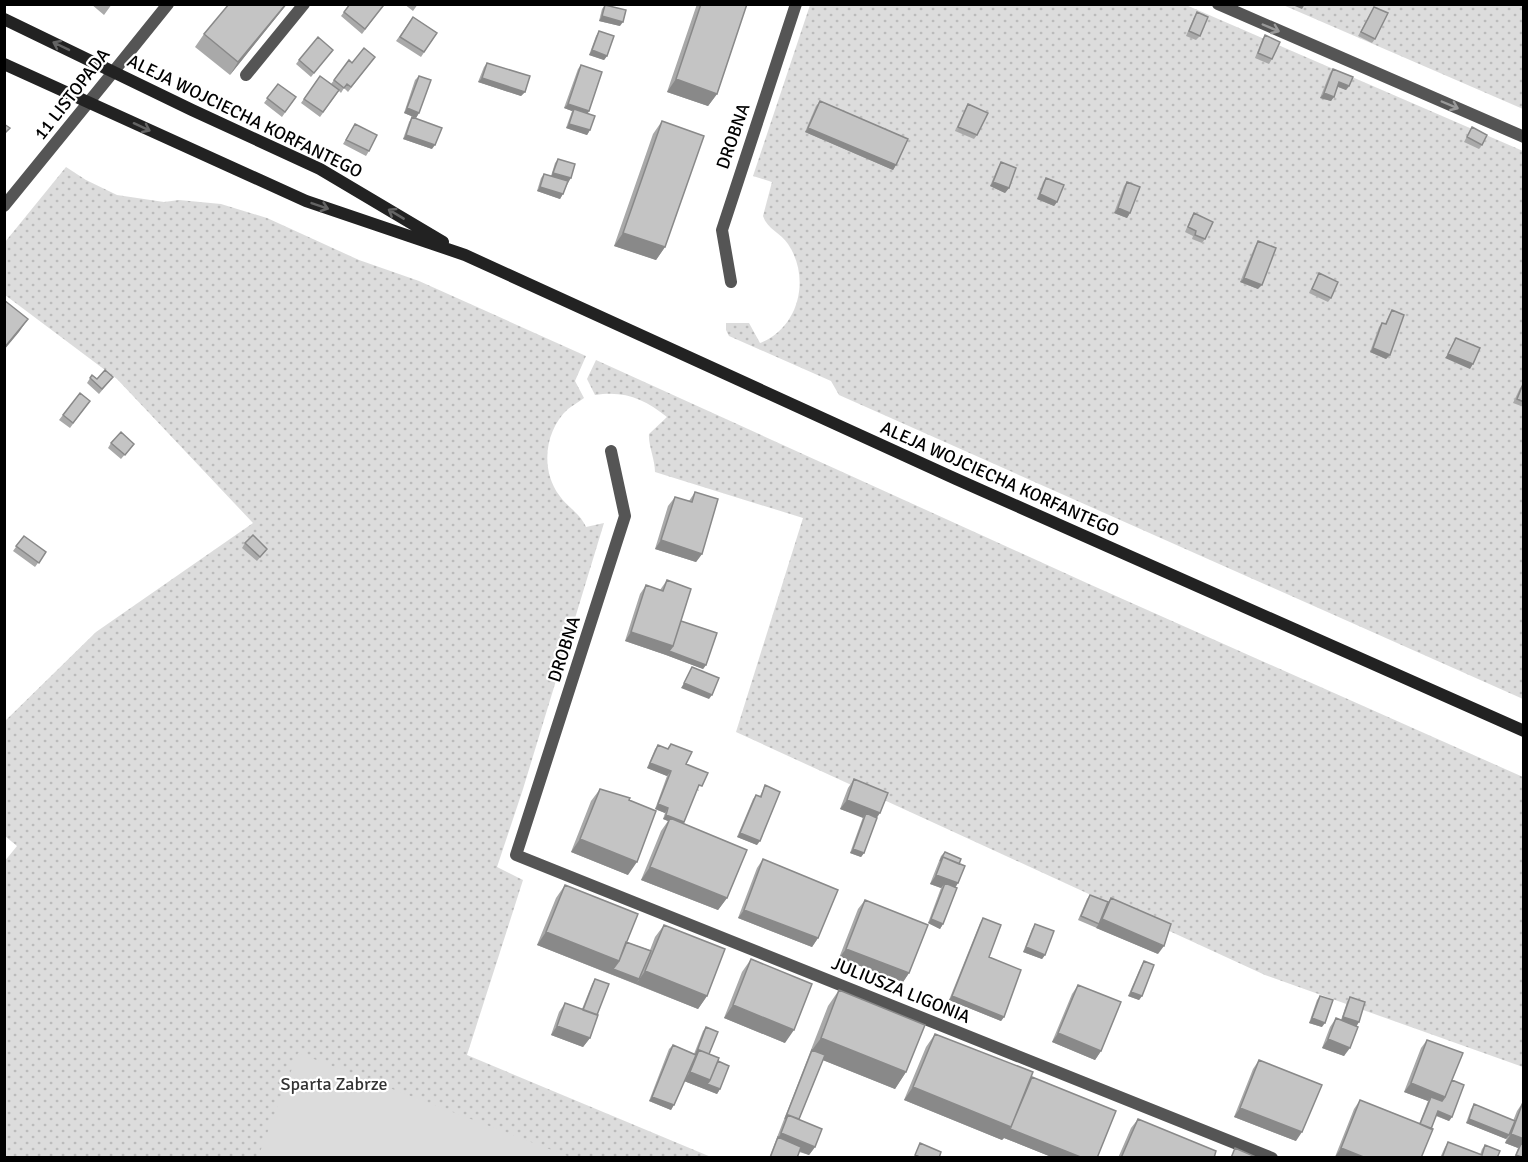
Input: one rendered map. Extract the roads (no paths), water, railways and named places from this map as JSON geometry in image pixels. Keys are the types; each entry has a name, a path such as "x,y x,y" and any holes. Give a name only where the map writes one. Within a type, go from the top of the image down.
{"main road":[{"name":"ALEJA WOJCIECHA KORFANTEGO","path":"4,19 320,169 465,255"},
{"name":"ALEJA WOJCIECHA KORFANTEGO","path":"4,64 306,201 465,255 956,479 1524,731"}],"street":[{"name":"11 LISTOPADA","path":"4,206 168,4"},
{"path":"246,75 304,4"},
{"name":"DROBNA","path":"731,282 722,230 796,4"},
{"path":"1218,4 1524,137"},
{"name":"DROBNA","path":"516,855 625,516 611,451"},
{"name":"JULIUSZA LIGONIA","path":"516,855 1272,1158"}],"park label":[{"name":"Sparta Zabrze","path":"334,1084"}]}
